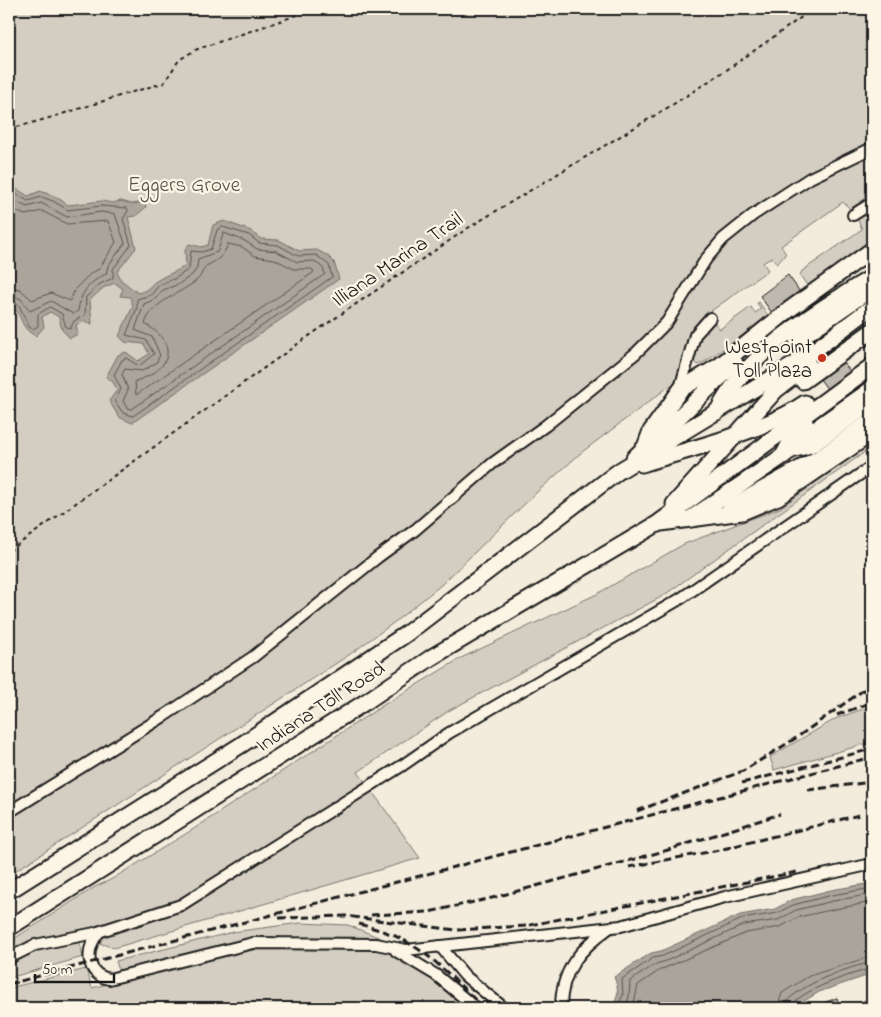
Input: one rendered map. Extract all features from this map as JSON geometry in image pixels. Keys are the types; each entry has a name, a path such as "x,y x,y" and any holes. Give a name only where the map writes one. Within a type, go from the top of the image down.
{"highway":[{"path":"719,366 790,309 872,250"},
{"path":"624,468 745,355 872,261"},
{"path":"720,410 733,386 815,314 872,276"},
{"path":"720,410 748,384 774,350 872,288"},
{"path":"748,384 872,298"},
{"path":"624,468 800,361 872,307"},
{"path":"657,524 776,390 872,321"},
{"path":"735,434 781,397 872,330"},
{"path":"735,434 786,404 872,341"},
{"path":"624,468 645,447 651,431 681,389 735,357 774,350"},
{"path":"624,468 735,434 791,413 872,354"},
{"path":"657,524 872,366"},
{"path":"786,451 796,431 802,424 872,377"},
{"path":"688,520 872,389"},
{"path":"786,451 815,443 872,402"},
{"path":"711,517 824,455 872,420"},
{"path":"657,524 742,512 778,497 872,433"},
{"name":"Indiana Toll Road","path":"9,891 241,745 406,634 624,468"},
{"name":"Indiana Toll Road","path":"9,928 367,701 432,657 657,524"}],"street":[{"path":"9,812 164,716 253,657 378,557 416,530 493,463 545,426 636,353 667,322 706,259 731,233 753,215 810,178 872,148"},
{"path":"853,215 872,203"},
{"path":"653,451 681,389 695,335 710,318"},
{"path":"9,958 35,945 99,932 181,905 403,766 449,733 680,599 872,466"},
{"path":"99,932 91,941 89,952 92,970 99,977 110,979 253,943 376,944 406,950 610,927 725,897 872,864"},
{"path":"561,1008 564,977 587,944 610,927"},
{"path":"440,946 465,976 504,1008"},
{"path":"388,947 436,975 476,1008"}],"path":[{"path":"9,129 43,121 164,83 179,60 195,50 315,9"},
{"name":"Illiana Marina Trail","path":"9,551 289,350 468,228 672,105 731,67 813,9"}],"green space":[{"name":"Eggers Grove","path":"9,9 872,9 872,194 850,209 843,202 781,246 786,254 777,264 772,257 763,263 768,270 700,319 689,335 679,379 582,452 536,493 441,585 396,621 349,655 9,875"},
{"path":"872,210 872,241 808,287 800,275 802,271 862,229 857,218"},
{"path":"759,302 769,317 706,361 698,365 693,360 699,337 713,321 720,329 751,307 755,313 761,309 757,303"},
{"path":"872,442 872,447 663,596 450,710 358,772 420,858 114,948 99,943 99,938 107,933 148,923 196,901 229,879 222,872 181,899 9,954 9,942 95,887 112,879 192,830 385,704 461,658 597,594 684,544 780,508"},
{"path":"872,706 872,742 774,770 770,757 837,718"},
{"path":"300,923 348,925 383,939 383,942 337,939 244,940 119,971 116,961 233,932"},
{"path":"79,939 83,957 9,978 9,961 34,950"},
{"path":"271,947 382,949 447,988 469,1008 9,1008 9,988 86,969 92,988 191,961"}],"water":[{"path":"17,189 28,196 40,191 55,196 68,205 102,201 112,203 121,201 132,204 145,202 146,207 136,216 128,217 136,248 117,272 121,280 138,293 186,265 185,250 189,244 201,247 208,245 213,225 224,221 251,231 261,239 279,240 299,251 317,250 334,262 339,279 132,423 119,417 109,401 117,390 113,382 106,377 118,355 126,352 138,361 149,354 144,344 125,342 119,336 133,306 130,297 120,296 123,289 115,283 103,288 90,300 92,324 83,321 76,325 78,334 70,338 62,330 59,317 50,312 42,317 44,327 36,336 26,329 17,312 9,305 9,190"},
{"path":"872,883 872,974 819,992 793,1008 611,1008 616,1001 617,993 614,977 651,953 661,951 740,915 775,909 791,900 831,890"}],"building":[{"path":"788,275 800,292 772,313 760,296"},
{"name":"Westpoint Toll Plaza","path":"795,295 872,402 872,441 867,444 772,313"},
{"path":"837,998 841,1008 816,1008 815,1006"},
{"path":"872,998 872,1008 844,1008"}],"railway":[{"path":"637,811 743,771 796,738 872,684"},
{"path":"837,715 872,702"},
{"path":"742,783 872,749"},
{"path":"9,984 872,757"},
{"path":"808,790 872,782"},
{"path":"371,915 429,912 492,898 668,850 780,814"},
{"path":"629,867 719,850 863,814"},
{"path":"279,918 346,916 456,930 525,926 797,872"},
{"path":"359,924 404,940 420,950 440,966 484,1008"}],"place":[{"name":"Westpoint Toll Plaza","path":"822,358"}]}
